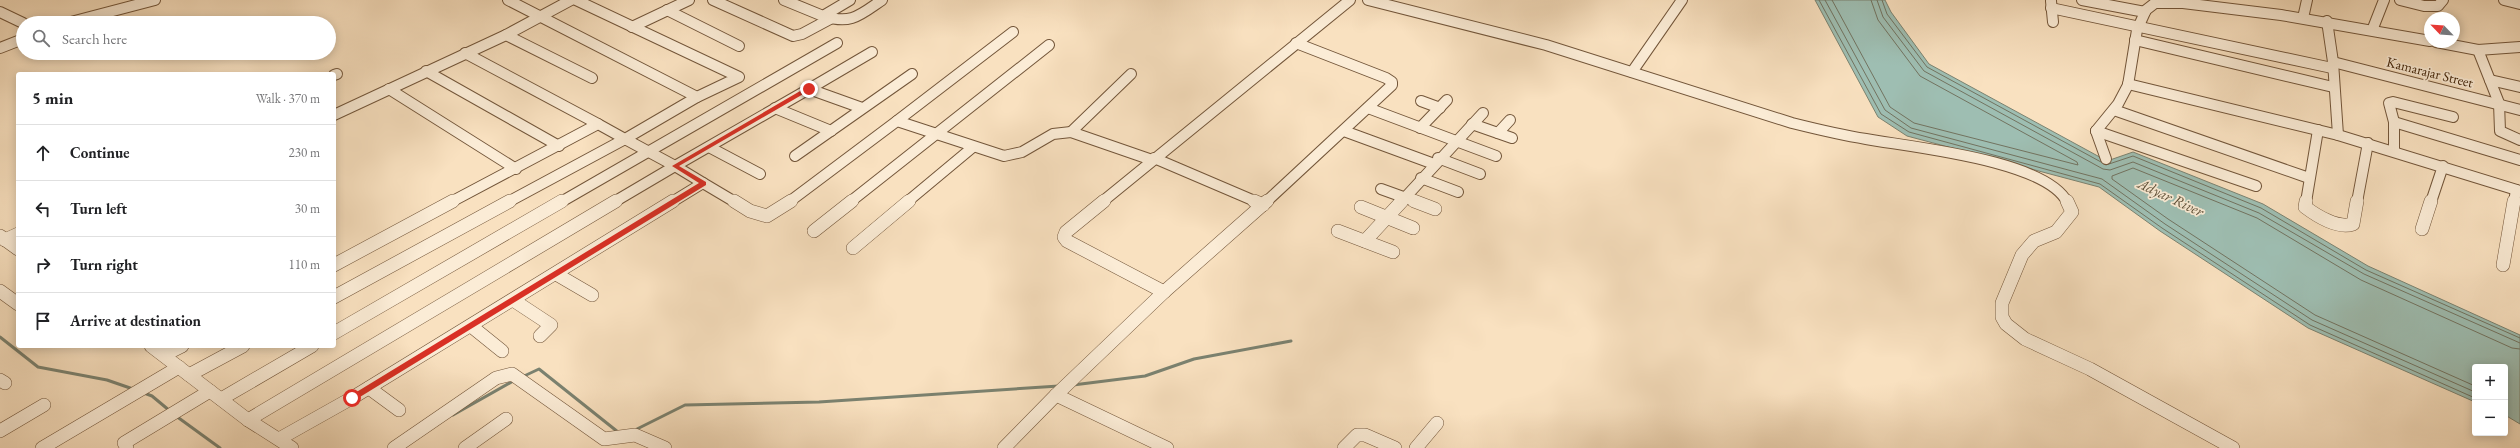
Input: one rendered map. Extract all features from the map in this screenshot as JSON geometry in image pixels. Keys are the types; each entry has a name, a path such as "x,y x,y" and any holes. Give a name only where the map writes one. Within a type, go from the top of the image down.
{"street":[{"path":"94,16 155,0"},
{"path":"508,0 540,15 697,97"},
{"path":"336,113 506,35 540,15 571,0"},
{"path":"336,296 625,139 697,97 739,77 632,28 576,0"},
{"path":"632,28 689,0"},
{"path":"713,0 793,36 802,34 850,0"},
{"path":"784,0 840,22 849,20 882,0"},
{"path":"1164,292 1067,241 1064,237 1070,226 1350,0"},
{"path":"1368,0 1509,34 1821,131 1976,158 2009,167 2060,190 2071,203 2072,212 2056,232 2034,241 2022,255 2002,303 2002,317 2006,324 2025,340 2090,368 2233,448"},
{"path":"1632,72 1675,13 1682,0"},
{"path":"2082,0 2144,12"},
{"path":"2303,18 2307,0"},
{"path":"2373,28 2384,0"},
{"path":"2400,0 2429,7 2438,6 2443,0"},
{"path":"2504,0 2520,4"},
{"path":"2096,131 2114,110 2128,84 2138,25 2144,12 2150,6 2160,1 2179,1 2327,21 2373,28 2424,40"},
{"path":"2051,4 2054,22"},
{"name":"Kamarajar Street","path":"2051,4 2138,25 2333,65 2499,103 2520,110"},
{"path":"667,10 739,46"},
{"path":"0,12 16,20"},
{"path":"2327,21 2333,65 2338,135"},
{"path":"465,53 675,166 750,211 767,216 775,213 1013,32"},
{"path":"506,35 592,78"},
{"path":"2135,40 2334,87"},
{"path":"0,48 16,42"},
{"path":"336,332 837,43"},
{"path":"1004,448 1056,395 1164,292 1263,205 1392,85 1392,82 1296,43"},
{"path":"814,231 1049,45"},
{"path":"2460,47 2478,50 2520,47"},
{"path":"2478,50 2499,103 2500,131 2520,140"},
{"path":"248,420 675,166 872,52"},
{"path":"426,71 559,146"},
{"path":"795,156 912,74"},
{"path":"1071,132 1131,74"},
{"path":"2490,80 2520,87"},
{"path":"2128,84 2368,143 2518,190 2503,265"},
{"path":"389,89 516,169"},
{"path":"809,89 862,108"},
{"path":"1420,128 1443,104 1421,101"},
{"path":"2394,151 2394,122 2390,104 2393,102 2453,117"},
{"path":"776,108 831,131"},
{"path":"1368,108 1496,156"},
{"path":"2114,110 2309,178"},
{"path":"1365,241 1436,161 1482,113"},
{"path":"1498,133 1510,120"},
{"path":"897,121 1004,156 1022,154 1053,133 1071,132 1153,159 1263,205"},
{"path":"2394,122 2520,160"},
{"path":"336,264 598,124"},
{"path":"1472,124 1512,138"},
{"path":"2318,130 2305,207 2314,215 2350,226 2353,224 2368,143"},
{"path":"1344,131 1480,174"},
{"path":"2096,131 2106,159"},
{"path":"2096,131 2256,186"},
{"path":"709,147 760,174"},
{"path":"853,248 973,147"},
{"path":"2422,230 2443,166"},
{"path":"1421,178 1458,192"},
{"path":"279,439 369,388 703,183"},
{"path":"1381,189 1435,209"},
{"path":"1361,207 1413,228"},
{"path":"1338,231 1393,252"},
{"path":"2,238 16,234"},
{"path":"2,238 16,248"},
{"path":"556,274 592,295"},
{"path":"0,291 16,303"},
{"path":"513,300 552,325 540,336"},
{"path":"471,326 502,351"},
{"path":"154,348 248,420 292,448"},
{"path":"164,356 178,348"},
{"path":"42,448 144,388 238,348"},
{"path":"127,448 124,444 308,348"},
{"path":"394,448 496,378 512,374 604,439 636,435 665,448"},
{"path":"369,388 399,410"},
{"path":"1056,395 1167,448"},
{"path":"0,431 44,405"},
{"path":"465,448 506,419"},
{"path":"1416,448 1437,423"},
{"path":"1344,448 1352,438 1357,435 1365,434 1395,448"}],"water":[{"name":"Adyar River","path":"1815,0 1885,0 1891,12 1929,64 2107,161 2133,152 2263,204 2368,266 2520,335 2520,424 2508,417 2508,364 2472,364 2472,401 2308,328 2160,231 2099,187 1907,136 1878,117"}],"waterway":[{"path":"0,337 38,367 107,380 133,389"},
{"path":"1073,385 1145,376 1194,359 1291,341"},
{"path":"522,377 539,369 618,432"},
{"path":"453,415 515,380"},
{"path":"635,430 685,405 819,402 1059,386"},
{"path":"144,393 152,396 170,411"},
{"path":"176,416 220,448"}],"route":[{"path":"352,398 703,183 675,166 809,89"}]}
